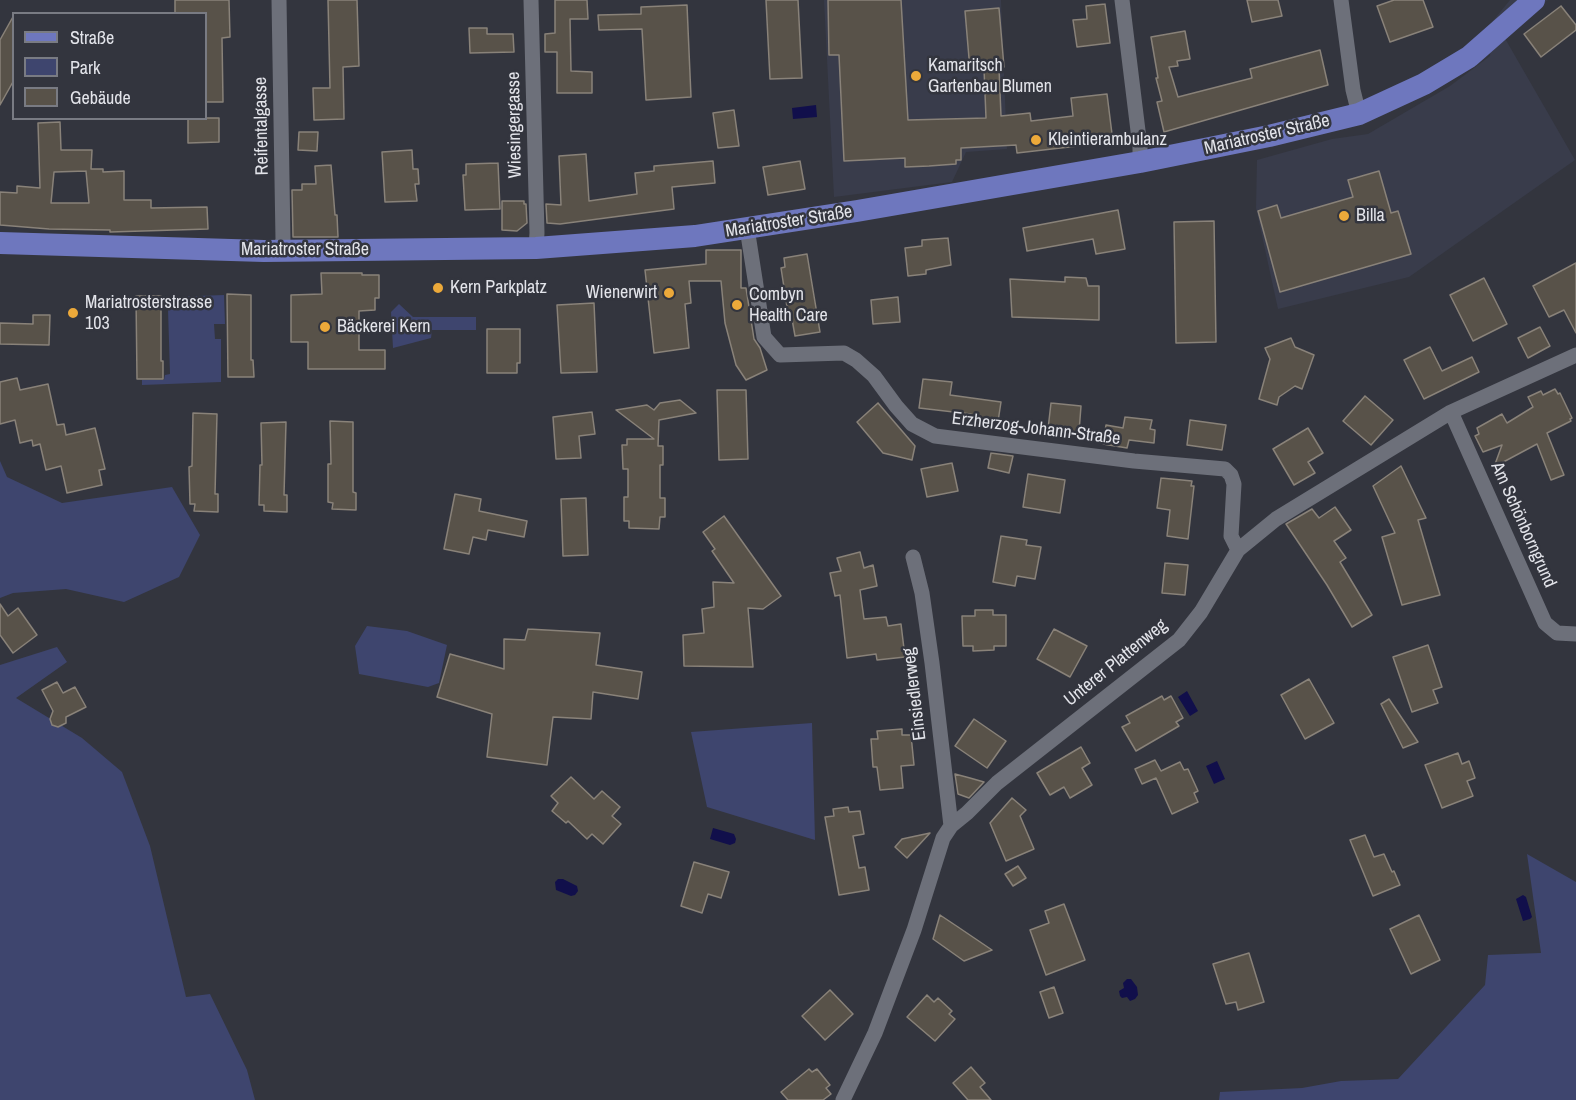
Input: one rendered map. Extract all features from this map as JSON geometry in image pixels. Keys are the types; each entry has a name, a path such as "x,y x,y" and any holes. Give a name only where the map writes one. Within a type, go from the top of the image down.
{"main road":[{"name":"Mariatroster Straße","path":"0,243 102,247 412,251 536,248 672,238 747,228 1014,185 1140,162 1269,136 1359,114 1424,84 1470,57 1534,0"}],"street":[{"name":"Reifentalgasse","path":"279,0 283,237 280,250"},
{"name":"Wiesingergasse","path":"531,0 536,248"},
{"path":"1122,0 1140,162"},
{"path":"1341,0 1353,90 1359,114"},
{"name":"Erzherzog-Johann-Straße","path":"747,228 764,337 780,355 844,353 874,376 912,424 935,436 1134,461 1225,469 1231,475 1234,484 1231,536 1238,550"},
{"name":"Unterer Plattenweg","path":"843,1100 875,1033 914,930 943,838 951,826 997,783 1179,640 1202,612 1238,550 1276,519 1451,412 1576,355"},
{"name":"Am Schönborngrund","path":"1451,412 1545,623 1557,633 1576,634"},
{"name":"Einsiedlerweg","path":"913,557 922,593 932,663 951,826"}],"shaded area":[{"name":"Kamaritsch Gartenbau Blumen","path":"824,0 1001,0 1007,149 966,152 952,182 834,197"},
{"path":"1510,0 1548,0 1503,35 1575,160 1409,277 1278,309 1256,208 1257,160 1332,139 1368,134 1450,86 1490,56 1492,22"},
{"path":"816,105 817,117 793,119 792,108"},
{"path":"1187,691 1198,711 1190,716 1178,697"},
{"path":"1217,761 1225,779 1214,784 1206,766"},
{"path":"713,828 734,834 735,843 730,845 710,839"},
{"path":"563,879 577,886 578,891 575,895 571,896 556,890 555,882"},
{"path":"1523,895 1526,897 1532,917 1523,921 1516,899"},
{"path":"1131,979 1137,987 1138,995 1130,1001 1127,997 1122,998 1119,991 1124,988 1123,983"}],"green space":[{"path":"224,295 225,324 214,324 215,339 221,339 221,382 142,385 142,380 164,380 165,375 170,374 168,309 172,309 171,297"},
{"path":"399,304 413,317 476,317 476,330 432,330 431,338 393,348 391,312"},
{"path":"0,461 7,477 62,503 172,487 200,535 179,577 124,602 66,589 13,593 0,598"},
{"path":"367,626 407,631 447,645 439,683 428,687 359,674 355,646"},
{"path":"57,647 67,662 16,698 82,738 122,772 150,846 186,997 210,994 247,1070 255,1100 0,1100 0,665"},
{"path":"812,723 815,840 707,807 691,732"},
{"path":"1527,854 1576,882 1576,1100 1219,1100 1220,1092 1302,1088 1341,1081 1398,1079 1485,985 1488,955 1541,953"}],"building":[{"path":"175,0 229,0 230,37 222,38 223,102 207,102 207,12 175,12"},
{"path":"328,0 357,0 359,66 343,67 344,119 314,120 313,88 330,88"},
{"path":"555,0 587,0 588,19 570,19 571,71 592,72 592,93 557,93 557,52 545,52 545,34 555,33"},
{"path":"766,0 798,0 802,78 770,79"},
{"path":"828,0 901,0 908,120 986,118 984,69 970,70 965,11 999,8 1004,67 999,68 1001,116 1030,113 1031,121 1073,116 1071,98 1107,94 1113,142 1017,153 1016,145 961,148 961,160 956,160 956,164 929,166 905,167 905,158 844,161 839,55 829,55"},
{"path":"1247,0 1278,0 1282,16 1252,22"},
{"path":"1394,0 1423,0 1433,27 1390,42 1377,6"},
{"path":"1105,4 1110,43 1077,47 1073,20 1087,19 1086,6"},
{"path":"687,5 691,97 646,100 642,29 599,30 598,15 641,14 641,7"},
{"path":"1561,6 1576,25 1576,30 1541,57 1524,34"},
{"path":"12,19 12,84 0,105 0,40"},
{"path":"469,28 487,28 487,34 513,34 514,52 470,53"},
{"path":"1185,31 1190,59 1177,61 1178,66 1169,67 1178,97 1252,78 1250,69 1320,50 1328,85 1164,132 1157,102 1162,101 1156,78 1158,78 1151,37"},
{"path":"734,110 739,146 718,148 713,113"},
{"path":"219,118 219,142 188,143 188,120"},
{"path":"60,122 61,150 92,150 91,169 103,169 103,172 124,171 124,200 151,200 151,208 207,207 208,229 110,232 110,230 0,225 0,192 17,193 17,186 40,188 38,123","holes":["86,171 89,203 51,203 54,172"]},
{"path":"299,132 318,132 317,151 298,150"},
{"path":"412,150 413,169 418,169 419,184 415,184 417,201 385,202 382,152"},
{"path":"586,154 589,201 637,194 635,173 654,171 654,166 713,161 715,183 672,187 674,209 560,224 547,223 546,204 561,205 559,156"},
{"path":"800,161 805,189 768,195 763,167"},
{"path":"498,163 500,209 465,210 463,175 466,175 466,164"},
{"path":"331,165 338,237 293,237 292,190 302,190 302,184 316,184 315,166"},
{"path":"1379,171 1391,213 1398,211 1411,254 1280,292 1258,211 1277,205 1281,218 1353,197 1348,180"},
{"path":"502,201 524,201 526,204 527,223 517,231 502,230"},
{"path":"1118,210 1125,249 1096,254 1093,239 1027,251 1023,228"},
{"path":"1214,221 1216,342 1176,343 1174,222"},
{"path":"948,238 951,265 926,270 926,274 908,276 905,248 922,246 922,240"},
{"path":"706,250 741,250 741,288 746,288 754,339 760,348 767,370 746,380 736,365 725,323 721,281 689,281 691,303 685,304 689,348 654,353 645,270 706,264"},
{"path":"807,254 820,332 795,336 792,319 789,320 781,268 785,267 784,258"},
{"path":"1576,263 1576,333 1564,310 1549,317 1533,286"},
{"name":"Bäckerei Kern","path":"321,273 379,275 379,298 375,298 375,310 359,311 359,350 385,350 385,369 308,369 308,342 291,342 291,295 322,294"},
{"path":"1065,277 1086,278 1088,286 1099,286 1099,320 1012,317 1010,279 1065,282"},
{"path":"1484,278 1507,324 1473,341 1450,295"},
{"path":"227,294 251,295 251,360 253,360 254,377 228,377"},
{"path":"136,296 161,296 163,379 137,379"},
{"path":"898,297 900,322 873,324 871,300"},
{"path":"594,303 597,372 561,373 557,305"},
{"path":"33,315 50,315 49,345 0,344 0,323 33,324"},
{"path":"1540,327 1550,346 1528,358 1518,338"},
{"path":"487,329 520,329 520,363 517,363 517,373 487,373"},
{"path":"1291,338 1295,347 1314,355 1302,389 1295,386 1279,397 1277,405 1259,399 1270,359 1265,348"},
{"path":"1430,347 1442,371 1472,357 1479,372 1424,399 1404,360"},
{"path":"17,378 20,390 48,384 57,425 64,424 66,435 95,428 105,469 99,470 102,485 67,493 61,466 46,470 40,444 33,446 32,440 20,443 15,420 0,424 0,382"},
{"path":"923,379 952,382 950,395 1001,402 997,428 969,424 971,414 919,408"},
{"path":"1555,389 1558,394 1560,393 1572,418 1571,421 1547,433 1564,475 1551,480 1537,444 1494,467 1502,445 1483,452 1475,436 1479,434 1477,428 1502,414 1507,423 1533,407 1528,397 1541,391 1543,395"},
{"path":"717,390 746,390 748,459 719,460"},
{"path":"1365,396 1393,420 1371,445 1343,421"},
{"path":"680,400 696,413 659,420 658,446 663,446 663,465 660,465 660,498 665,498 665,517 660,517 659,529 629,528 629,521 624,521 624,497 628,497 628,469 623,469 622,445 627,445 627,439 654,439 616,410 647,405 654,410 660,403"},
{"path":"878,403 915,446 912,460 883,453 857,422"},
{"path":"1051,403 1081,406 1079,432 1048,429"},
{"path":"592,412 595,434 579,436 581,458 556,459 553,417"},
{"path":"193,413 217,414 215,494 218,494 218,512 194,511 195,504 190,504 189,467 192,466"},
{"path":"1125,417 1152,420 1150,429 1155,430 1154,443 1129,440 1127,448 1103,444 1106,425 1123,428"},
{"path":"1190,420 1226,425 1222,450 1187,445"},
{"path":"330,421 353,422 353,492 356,493 356,510 332,509 333,503 328,502 328,464 331,464"},
{"path":"286,422 284,495 287,495 287,512 264,511 264,505 259,505 260,465 262,465 261,423"},
{"path":"1308,428 1323,453 1308,462 1315,473 1294,485 1273,449"},
{"path":"991,453 1013,456 1009,473 988,468"},
{"path":"952,463 958,491 927,497 921,469"},
{"path":"1401,466 1426,518 1418,520 1440,595 1402,605 1382,537 1395,533 1373,486"},
{"path":"1028,474 1065,480 1060,513 1023,507"},
{"path":"1161,478 1192,481 1191,486 1194,486 1188,539 1167,536 1170,510 1157,508"},
{"path":"455,494 481,499 479,511 527,521 524,537 488,530 486,540 473,537 469,554 444,549"},
{"path":"586,498 588,555 563,556 561,499"},
{"path":"1335,507 1351,530 1334,541 1346,558 1340,562 1372,615 1352,627 1286,524 1312,509 1319,518"},
{"path":"724,516 781,596 763,609 748,608 753,667 684,666 683,635 704,633 702,609 714,607 713,582 734,583 712,551 715,549 703,532"},
{"path":"1001,536 1027,540 1026,545 1041,547 1035,579 1017,576 1015,586 993,582"},
{"path":"860,552 864,568 873,565 877,586 860,590 864,619 886,617 888,626 901,624 905,657 877,660 876,654 847,658 840,595 835,596 830,573 841,571 837,558"},
{"path":"1165,563 1188,565 1185,595 1162,593"},
{"path":"0,604 8,616 18,608 37,635 13,653 0,635"},
{"path":"975,610 993,610 993,615 1006,615 1006,646 994,646 994,650 973,651 973,646 963,646 962,616 975,616"},
{"path":"528,629 600,633 596,665 642,672 638,699 593,692 591,719 553,717 547,765 487,757 492,714 437,697 450,654 504,669 504,639 525,640"},
{"path":"1054,629 1087,646 1070,677 1037,659"},
{"path":"1428,645 1442,687 1433,690 1438,703 1412,712 1393,657"},
{"path":"1309,679 1334,723 1305,739 1281,695"},
{"path":"57,682 63,693 75,687 86,707 66,717 66,723 58,727 52,725 50,719 53,711 42,690"},
{"path":"1162,696 1164,700 1171,696 1183,718 1176,722 1179,726 1136,751 1122,727 1130,723 1126,716"},
{"path":"1389,699 1418,742 1403,748 1381,704"},
{"path":"974,719 1006,741 987,768 955,746"},
{"path":"902,729 902,735 911,735 914,765 901,766 903,788 880,790 877,767 873,767 871,739 878,739 877,731"},
{"path":"1081,747 1090,763 1082,768 1092,785 1070,798 1064,787 1050,795 1037,773"},
{"path":"1458,753 1462,764 1469,761 1475,778 1467,781 1473,796 1442,808 1425,765"},
{"path":"1155,760 1161,771 1180,762 1184,770 1188,769 1198,791 1194,793 1198,802 1172,814 1156,778 1142,784 1135,769"},
{"path":"955,774 984,782 969,798 958,794"},
{"path":"571,777 594,799 602,791 620,807 612,816 621,824 603,844 592,834 587,839 568,821 566,823 552,811 558,803 551,796"},
{"path":"1012,798 1026,810 1020,816 1034,849 1006,861 990,823"},
{"path":"848,807 849,812 860,811 864,834 853,836 859,868 865,867 869,890 839,895 825,817 834,816 833,809"},
{"path":"930,833 907,858 895,847 902,839"},
{"path":"1365,835 1374,857 1384,854 1400,885 1373,896 1350,840"},
{"path":"694,862 729,872 721,898 708,894 702,913 681,906"},
{"path":"1018,866 1026,878 1013,886 1005,874"},
{"path":"1064,904 1085,960 1046,975 1030,930 1049,923 1045,911"},
{"path":"940,915 992,950 964,961 933,939"},
{"path":"1419,915 1440,960 1411,974 1390,929"},
{"path":"1249,953 1264,1002 1238,1010 1236,1002 1226,1004 1213,964"},
{"path":"1054,987 1063,1013 1049,1018 1040,992"},
{"path":"830,990 853,1014 825,1040 802,1016"},
{"path":"927,995 934,1002 938,998 952,1011 949,1014 955,1019 935,1041 907,1017"},
{"path":"971,1067 985,1083 980,1087 991,1100 968,1100 953,1083"},
{"path":"809,1069 812,1072 817,1069 830,1085 826,1088 831,1094 823,1100 788,1100 781,1092"}],"place":[{"name":"Kamaritsch Gartenbau Blumen","path":"916,76"},
{"name":"Kleintierambulanz","path":"1036,140"},
{"name":"Billa","path":"1344,216"},
{"name":"Kern Parkplatz","path":"438,288"},
{"name":"Wienerwirt","path":"669,293"},
{"name":"Combyn Health Care","path":"737,305"},
{"name":"Mariatrosterstrasse 103","path":"73,313"},
{"name":"Bäckerei Kern","path":"325,327"}]}
